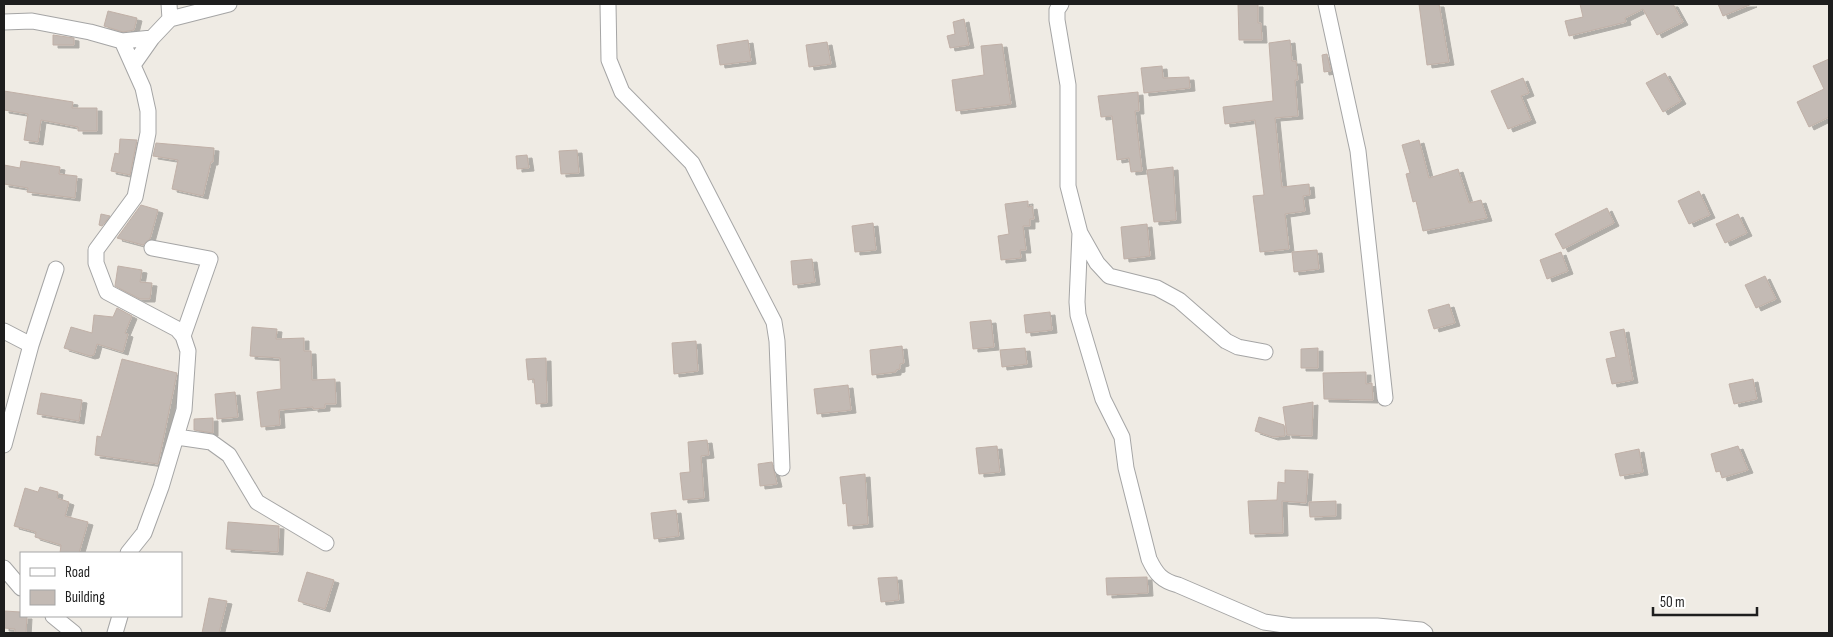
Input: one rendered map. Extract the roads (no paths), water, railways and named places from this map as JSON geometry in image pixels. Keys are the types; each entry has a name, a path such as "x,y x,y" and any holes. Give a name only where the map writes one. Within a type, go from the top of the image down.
{"street":[{"path":"169,4 170,19"},
{"path":"133,65 152,38 170,19 229,4"},
{"path":"608,4 608,60 622,92 692,163 774,322 777,341 782,468"},
{"path":"1061,4 1057,10 1057,20 1068,85 1068,186 1080,233 1097,263 1109,276 1157,288 1179,300 1226,341 1238,347 1265,352"},
{"path":"1324,6 1358,151 1385,398"},
{"path":"4,22 32,21 90,32 122,41 152,38"},
{"path":"122,41 143,88 148,111 148,132 135,197 96,250 96,264 107,292 177,329 183,336 188,351 184,410 177,437 171,449 161,487 144,533 129,552"},
{"path":"1080,233 1078,315 1103,399 1122,437 1126,468 1149,559 1155,572 1165,582 1178,585 1264,622 1291,626 1377,626 1421,630 1425,633"},
{"path":"152,248 210,259 183,336"},
{"path":"4,445 31,345 56,269"},
{"path":"4,331 31,345"},
{"path":"177,437 211,442 229,455 257,502 326,543"},
{"path":"4,568 20,587"},
{"path":"53,617 74,633"},
{"path":"115,633 120,617"}]}
